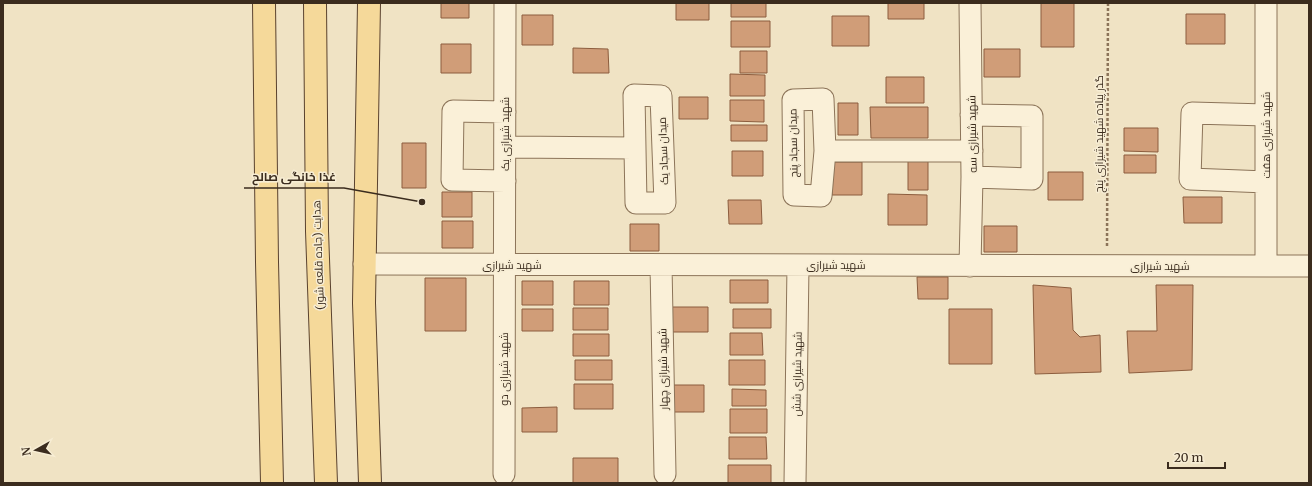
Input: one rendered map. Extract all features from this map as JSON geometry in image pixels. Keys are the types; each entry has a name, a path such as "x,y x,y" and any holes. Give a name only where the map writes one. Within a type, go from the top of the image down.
{"main road":[{"path":"264,3 266,262 272,483"},
{"name":"هدایت (جاده قلعه شور)","path":"315,3 317,231 326,483"},
{"path":"369,3 364,310 370,483"}],"street":[{"name":"شهید شیرازی یک","path":"504,265 505,3"},
{"name":"شهید شیرازی سه","path":"970,3 972,151 970,266"},
{"name":"شهید شیرازی هفت","path":"1266,3 1266,266"},
{"name":"میدان سجاد یک","path":"634,95 662,96 665,203 636,203 634,148 634,95"},
{"path":"505,112 453,111 452,180 505,181"},
{"path":"1266,115 1192,113 1190,179 1266,182"},
{"path":"971,115 1032,116 1032,179 972,177"},
{"path":"505,147 634,148"},
{"path":"825,151 972,151"},
{"name":"شهید شیرازی","path":"364,264 1309,266"},
{"name":"شهید شیرازی دو","path":"504,265 504,474"},
{"name":"شهید شیرازی چهار","path":"660,265 665,474"},
{"name":"شهید شیرازی شش","path":"795,483 798,265"}],"path":[{"name":"گذر پیاده شهید شیرازی پنج","path":"1106,266 1108,3"}],"building":[{"path":"441,3 469,3 469,18 441,18"},
{"path":"676,3 709,3 709,20 676,20"},
{"path":"731,3 766,3 766,17 731,17"},
{"path":"888,3 924,3 924,19 888,19"},
{"path":"1041,3 1074,3 1074,47 1041,47"},
{"path":"1186,14 1225,14 1225,44 1186,44"},
{"path":"522,15 553,15 553,45 522,45"},
{"path":"832,16 869,16 869,46 832,46"},
{"path":"731,21 770,21 770,47 731,47"},
{"path":"441,44 471,44 471,73 441,73"},
{"path":"573,48 608,49 609,73 573,73"},
{"path":"984,49 1020,49 1020,77 984,77"},
{"path":"740,51 767,51 767,73 740,73"},
{"path":"730,74 765,75 765,96 730,96"},
{"path":"886,77 924,77 924,103 886,103"},
{"path":"679,97 708,97 708,119 679,119"},
{"path":"730,100 764,100 764,122 730,121"},
{"path":"838,103 858,103 858,135 838,135"},
{"path":"870,107 928,107 928,138 871,138"},
{"path":"731,125 767,125 767,141 731,141"},
{"path":"1124,128 1158,128 1158,152 1124,151"},
{"path":"402,143 426,143 426,188 402,188"},
{"path":"732,151 763,151 763,176 732,176"},
{"path":"1124,155 1156,155 1156,173 1124,173"},
{"path":"908,160 928,160 928,190 908,190"},
{"path":"832,162 862,162 862,195 832,195"},
{"path":"1048,172 1083,172 1083,200 1048,200"},
{"path":"442,192 472,192 472,217 442,217"},
{"path":"888,194 927,195 927,225 888,225"},
{"path":"1183,197 1222,197 1222,223 1184,223"},
{"path":"728,200 761,200 762,224 729,224"},
{"path":"442,221 473,221 473,248 442,248"},
{"path":"630,224 659,224 659,251 630,251"},
{"path":"984,226 1017,226 1017,252 984,252"},
{"path":"917,277 948,277 948,299 918,299"},
{"path":"425,278 466,278 466,331 425,331"},
{"path":"730,280 768,280 768,303 730,303"},
{"path":"522,281 553,281 553,305 522,305"},
{"path":"574,281 609,281 609,305 574,305"},
{"path":"1033,285 1071,288 1073,330 1080,337 1100,335 1101,372 1035,374"},
{"path":"1156,285 1193,285 1192,370 1129,373 1127,331 1157,331"},
{"path":"669,307 708,307 708,332 670,332"},
{"path":"573,308 608,308 608,330 573,330"},
{"path":"522,309 553,309 553,331 522,331"},
{"path":"733,309 771,309 771,328 733,328"},
{"path":"949,309 992,309 992,364 949,364"},
{"path":"730,333 762,333 763,355 730,355"},
{"path":"573,334 609,334 609,356 573,356"},
{"path":"575,360 612,360 612,380 575,380"},
{"path":"729,360 765,360 765,385 729,385"},
{"path":"574,384 613,384 613,409 574,409"},
{"path":"667,385 704,385 704,412 667,412"},
{"path":"732,389 766,390 766,406 732,406"},
{"path":"557,407 557,432 522,432 522,408"},
{"path":"730,409 767,409 767,433 730,433"},
{"path":"729,437 766,437 767,459 729,459"},
{"path":"573,458 618,458 618,483 573,483"},
{"path":"728,465 771,465 771,483 728,483"}],"place":[{"name":"غذا خانگی صالح","path":"422,202"}]}
